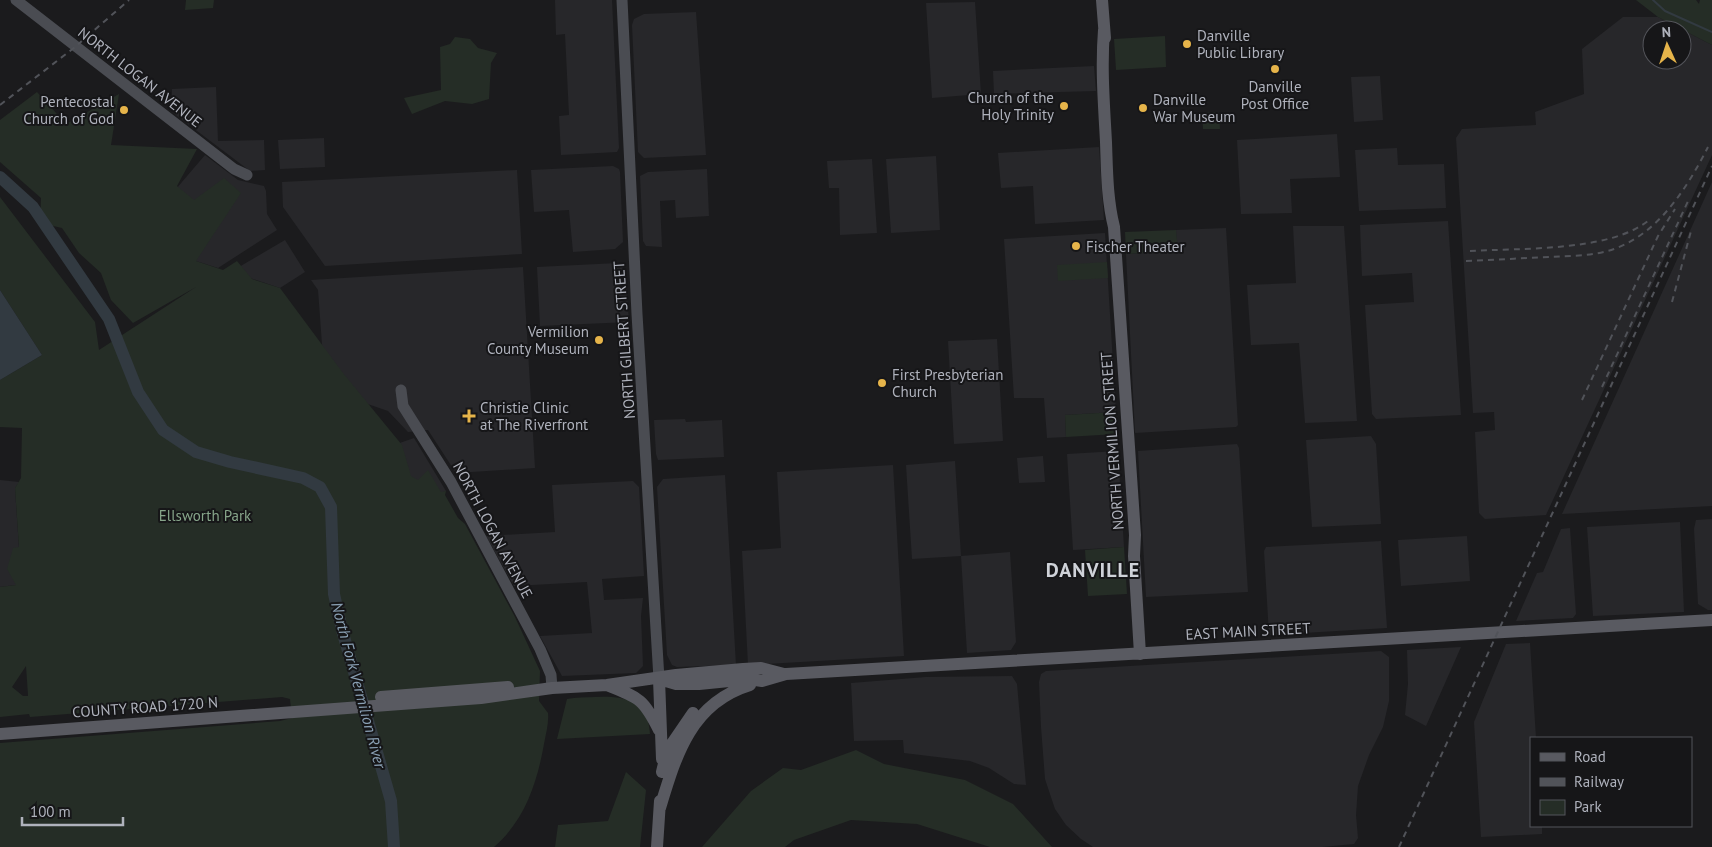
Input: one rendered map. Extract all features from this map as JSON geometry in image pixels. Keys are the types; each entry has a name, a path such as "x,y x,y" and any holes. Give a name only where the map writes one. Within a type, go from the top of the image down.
{"main road":[{"name":"NORTH LOGAN AVENUE","path":"16,0 219,158 247,175"},
{"name":"NORTH GILBERT STREET","path":"622,0 637,314 659,679"},
{"name":"NORTH VERMILION STREET","path":"1102,0 1104,30 1101,57 1105,134 1110,210 1114,227 1135,535 1134,556 1140,654"},
{"name":"NORTH LOGAN AVENUE","path":"402,390 403,406 451,482 540,649 551,675 552,688"},
{"name":"EAST MAIN STREET","path":"659,679 676,684 762,681 786,674 1712,620"},
{"name":"EAST MAIN STREET","path":"659,679 676,675 761,668 786,674"},
{"path":"657,847 667,751 692,714 716,692 736,681 761,674 786,674"},
{"path":"291,709 607,685 659,679 661,734 666,772"},
{"path":"666,772 696,722 718,698 762,681"},
{"path":"607,685 641,700 647,707 661,734"},
{"name":"COUNTY ROAD 1720 N","path":"0,726 291,709"},
{"name":"COUNTY ROAD 1720 N","path":"0,734 291,709"}],"shaded area":[{"path":"555,0 612,0 619,148 617,152 561,155 559,116 569,115 565,34 556,35"},
{"path":"975,2 981,94 932,98 926,3"},
{"path":"696,12 706,155 644,158 638,152 632,25 634,19 644,14"},
{"path":"1623,17 1658,17 1664,20 1642,20 1642,70 1692,70 1692,35 1712,45 1712,155 1546,515 1485,519 1479,513 1475,432 1495,430 1494,412 1473,413 1456,138 1462,129 1536,125 1535,112 1584,94 1582,49"},
{"path":"1094,66 1096,91 994,94 993,71"},
{"path":"1380,76 1383,120 1354,122 1351,77"},
{"path":"216,87 218,141 264,140 265,170 250,171 172,112 172,89"},
{"path":"1337,134 1340,177 1290,179 1292,213 1241,214 1237,140"},
{"path":"324,138 325,167 280,169 278,140"},
{"path":"1099,147 1104,220 1035,224 1033,186 1001,188 998,153"},
{"path":"1397,148 1398,165 1444,164 1446,208 1359,211 1355,150"},
{"path":"205,155 238,180 264,186 267,214 277,230 218,268 196,261 198,207 176,189"},
{"path":"936,156 940,230 891,233 886,159"},
{"path":"872,159 877,233 840,235 839,188 829,188 827,161"},
{"path":"613,166 619,169 620,172 623,242 615,249 573,252 569,210 534,212 531,170"},
{"path":"707,169 709,216 676,218 675,200 660,201 662,247 646,246 643,241 640,176 648,172"},
{"path":"517,170 522,254 325,266 283,207 282,182"},
{"path":"1712,182 1712,506 1562,514"},
{"path":"1448,221 1461,415 1376,419 1372,414 1365,305 1414,302 1412,273 1362,276 1360,225"},
{"path":"1293,226 1344,226 1357,421 1305,423 1299,343 1251,345 1247,285 1296,283"},
{"path":"1226,228 1238,425 1236,427 1135,433 1126,254 1177,251 1176,230"},
{"path":"1105,233 1116,412 1065,415 1066,437 1047,438 1044,398 1014,398 1004,239"},
{"path":"285,240 305,272 280,288 247,277 239,267"},
{"path":"618,263 625,269 629,322 540,326 537,267"},
{"path":"523,267 535,468 456,473 428,430 408,432 388,411 353,399 323,358 318,290 311,280"},
{"path":"0,290 42,355 0,380"},
{"path":"997,339 1003,441 954,444 948,341"},
{"path":"685,419 686,422 722,420 724,457 658,460 654,420"},
{"path":"1371,436 1376,444 1381,524 1312,527 1306,440"},
{"path":"414,438 446,491 423,500 391,446"},
{"path":"1237,444 1239,448 1248,592 1146,597 1138,451"},
{"path":"1118,451 1124,547 1073,550 1067,454"},
{"path":"1043,456 1045,482 1019,483 1017,458"},
{"path":"955,461 961,556 912,559 906,465"},
{"path":"893,465 904,656 748,665 742,551 781,548 777,472"},
{"path":"725,475 736,665 677,667 672,665 667,655 657,487 663,479"},
{"path":"0,480 19,482 15,488 19,548 16,585 0,587"},
{"path":"633,481 639,487 644,576 602,579 604,600 643,598 641,616 643,666 636,673 562,676 540,636 592,633 587,582 514,586 486,536 555,532 552,485"},
{"path":"1712,519 1712,610 1708,610 1698,604 1694,529 1696,520"},
{"path":"1680,522 1684,612 1593,616 1587,527"},
{"path":"1570,528 1576,614 1573,618 1516,621 1537,573 1543,572 1561,529"},
{"path":"1467,536 1470,581 1401,586 1398,540"},
{"path":"1381,541 1387,628 1269,635 1264,551 1266,547"},
{"path":"1010,552 1016,642 1011,650 967,653 961,556"},
{"path":"1530,643 1536,737 1530,737 1530,827 1542,827 1542,834 1481,837 1474,722 1506,644"},
{"path":"1461,647 1426,726 1405,715 1408,684 1407,650"},
{"path":"1381,651 1389,657 1389,701 1383,727 1369,755 1358,786 1356,815 1358,838 1354,844 1322,847 1093,847 1066,825 1055,809 1045,779 1041,727 1039,682 1041,674 1046,671"},
{"path":"1012,676 1017,684 1026,785 1014,784 989,768 970,761 904,753 903,740 854,741 851,683 926,677"}],"green space":[{"path":"186,0 214,0 213,8 185,10"},
{"path":"1636,0 1696,0 1699,4 1700,0 1712,0 1712,45 1692,35 1692,20 1664,20"},
{"path":"1165,36 1166,67 1116,70 1114,39"},
{"path":"455,37 470,39 478,48 497,53 491,63 489,99 472,104 445,101 412,114 404,98 441,90 440,47 450,44"},
{"name":"Ellsworth Park","path":"37,92 66,124 119,94 111,145 197,149 177,186 194,200 224,178 241,193 196,261 223,270 237,261 252,279 280,288 343,373 402,445 411,476 418,480 428,470 441,492 446,491 445,495 458,518 465,524 515,617 540,671 539,701 548,713 538,773 528,800 514,825 494,847 0,847 0,743 280,721 292,718 290,699 282,697 30,717 29,714 0,717 0,587 16,585 7,569 13,548 19,547 15,488 21,478 22,428 0,427 0,380 42,355 0,290 0,197 95,322 99,350 196,287 133,323 111,300 101,273 79,253 62,228 40,223 41,198 0,162 0,120","holes":["26,666 28,696 23,696 12,687"]},
{"path":"1219,112 1220,129 1203,129 1202,113"},
{"path":"1176,230 1178,251 1126,254 1125,232"},
{"path":"1107,262 1108,278 1058,281 1057,265"},
{"path":"1116,412 1117,434 1066,437 1065,415"},
{"path":"1124,547 1127,594 1088,596 1085,550"},
{"path":"612,697 634,703 642,709 647,719 650,734 557,739 567,699"},
{"path":"856,750 884,764 965,780 1013,804 1052,847 990,847 917,824 851,820 794,840 785,847 702,847 751,791 783,768 801,770"},
{"path":"626,772 646,790 640,847 555,847 558,825 608,821"}],"waterway":[{"path":"1653,0 1665,11 1712,32"},
{"name":"North Fork Vermilion River","path":"0,177 33,207 109,319 138,392 163,430 196,452 230,462 303,478 320,487 331,507 334,594 342,630 391,801 394,847"}],"railway":[{"path":"0,105 75,47 129,0"},
{"path":"1466,261 1590,254 1614,249 1630,242 1658,221 1670,207 1691,178 1708,147"},
{"path":"1399,847 1712,166"},
{"path":"1602,387 1689,199"},
{"path":"1582,400 1658,236 1675,209"},
{"path":"1470,251 1538,248 1589,243 1612,238 1632,230 1649,220"},
{"path":"1672,302 1691,231"}],"place":[{"name":"Danville Public Library","path":"1187,44"},
{"name":"Danville Post Office","path":"1275,69"},
{"name":"Church of the Holy Trinity","path":"1064,106"},
{"name":"Danville War Museum","path":"1143,108"},
{"name":"Pentecostal Church of God","path":"124,110"},
{"name":"Fischer Theater","path":"1076,246"},
{"name":"Vermilion County Museum","path":"599,340"},
{"name":"First Presbyterian Church","path":"882,383"},
{"name":"Christie Clinic at The Riverfront","path":"469,416"}],"district":[{"name":"DANVILLE","path":"1093,570"}]}
